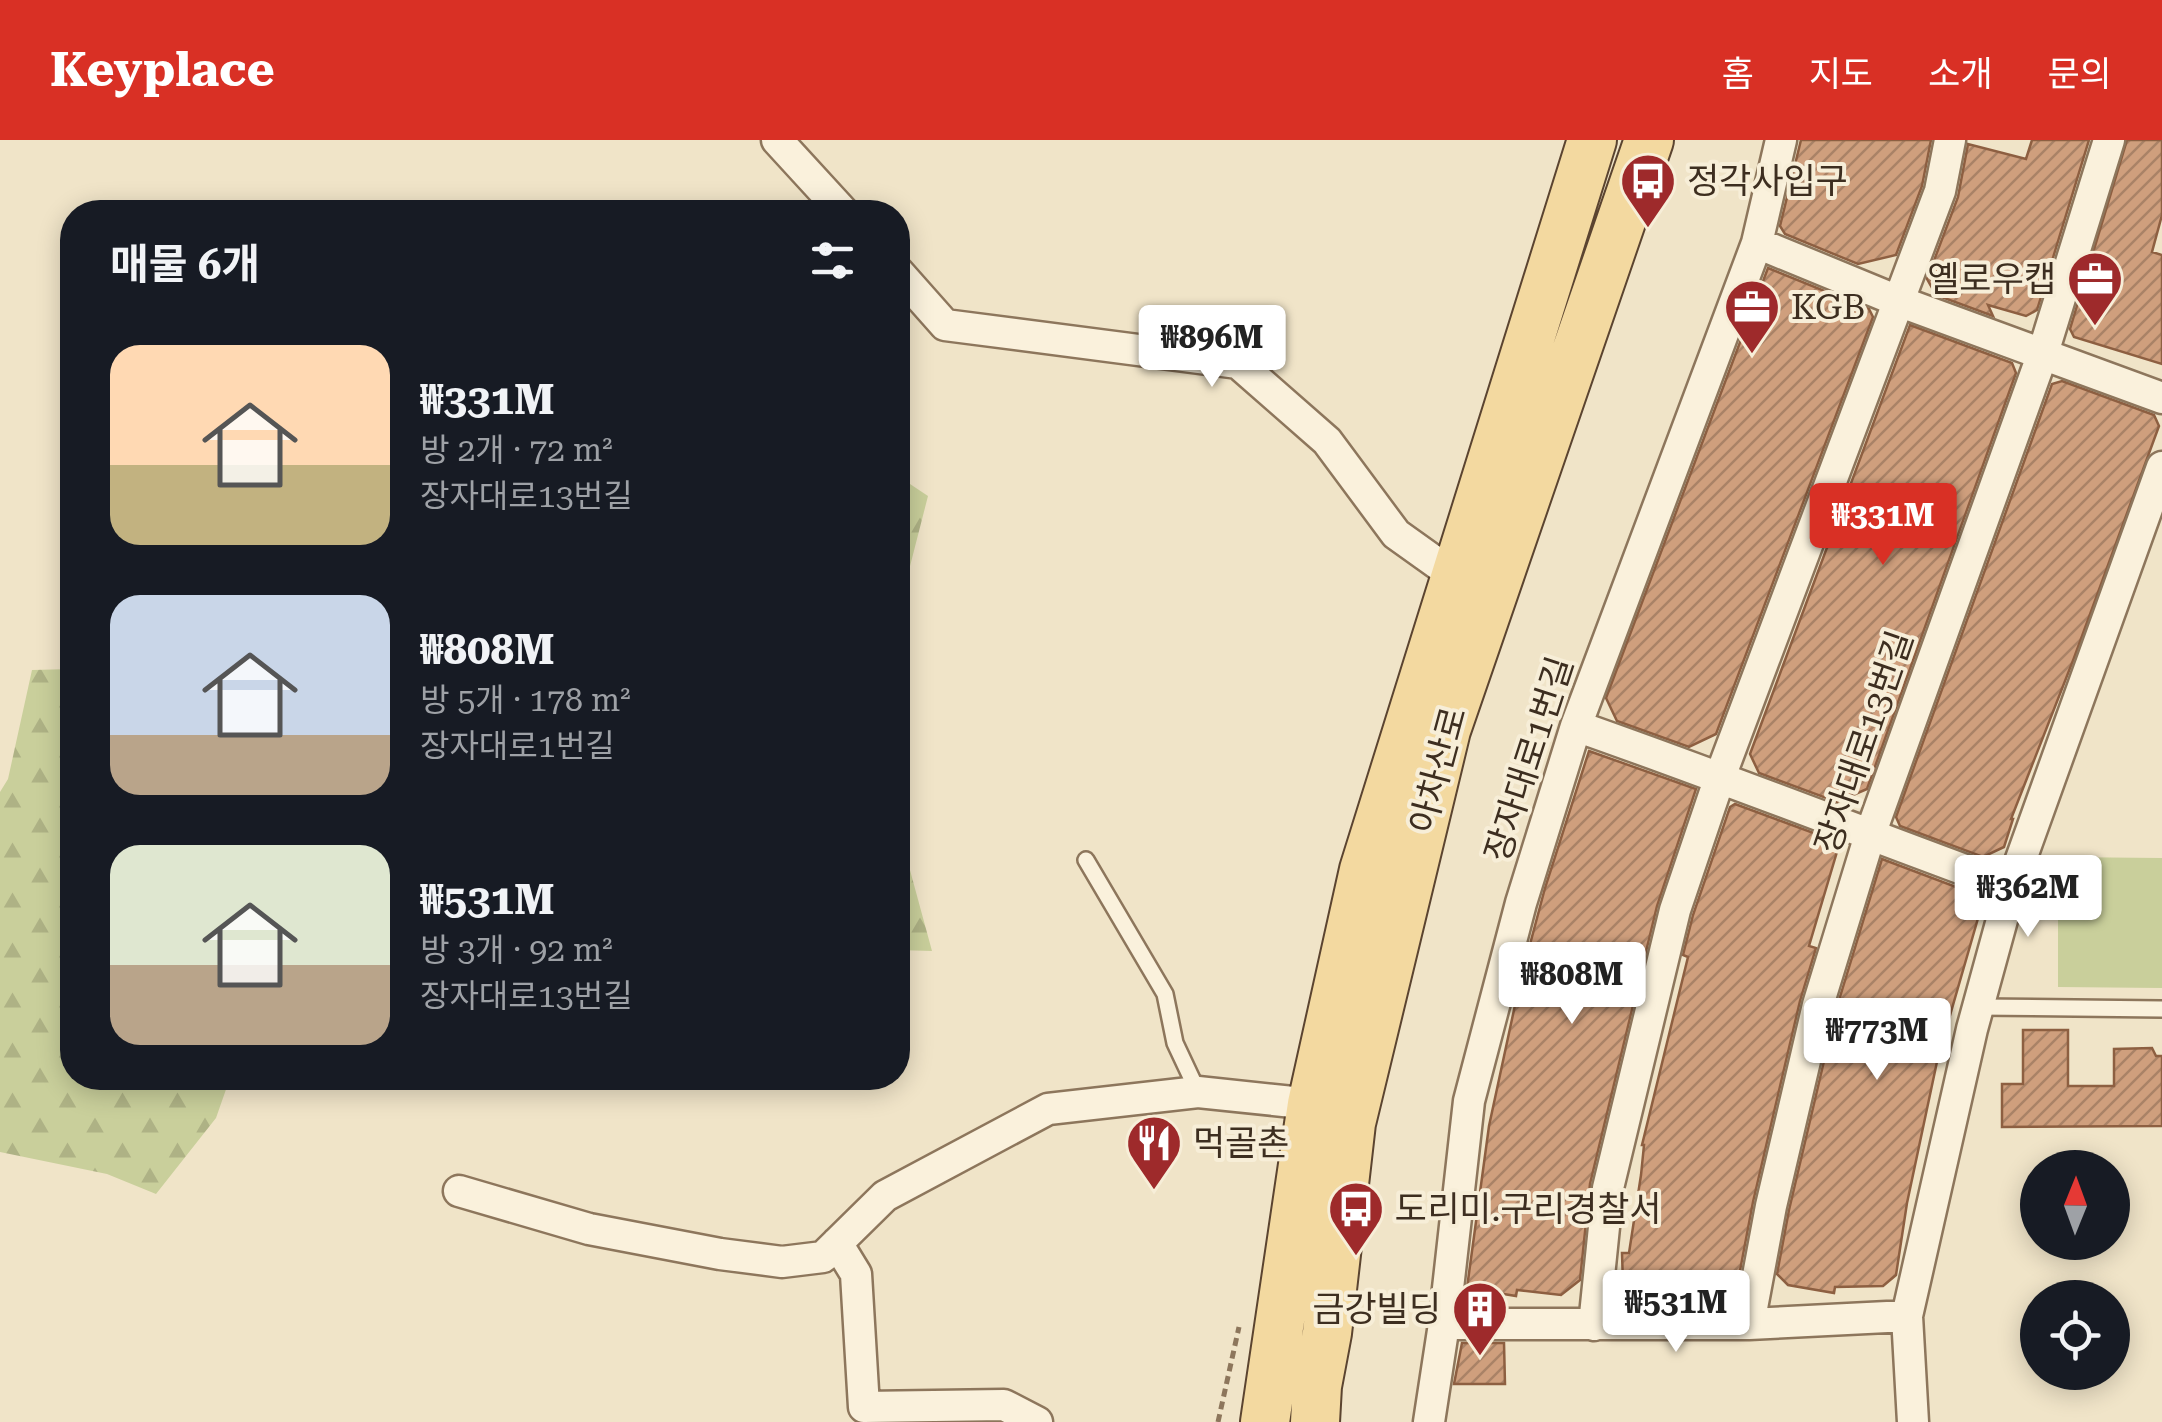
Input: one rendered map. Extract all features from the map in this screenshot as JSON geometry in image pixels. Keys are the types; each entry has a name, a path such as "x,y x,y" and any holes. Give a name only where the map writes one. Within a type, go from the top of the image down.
{"main road":[{"name":"아차산로","path":"1315,1422 1351,1123 1446,730 1475,582 1592,140"},
{"name":"아차산로","path":"1265,1422 1312,1104 1364,870 1649,140"}],"street":[{"name":"장자대로1번길","path":"1428,1422 1444,1324 1469,1101 1521,902 1576,726 1757,243 1781,140"},
{"path":"1594,1326 1608,1188 1674,910 1940,190 1950,140"},
{"name":"장자대로13번길","path":"1749,1324 1770,1206 1814,1024 1870,835 2043,354 2110,140"},
{"path":"780,141 832,200"},
{"path":"1757,243 1898,301 2162,398"},
{"path":"910,285 945,324 1238,363 1327,441 1396,534 1475,582"},
{"path":"1912,1422 1907,1316 1978,1007 2011,887 2162,467"},
{"path":"1576,726 2011,887"},
{"path":"458,1191 589,1229 782,1262 823,1257 885,1196 1048,1108 1198,1092 1312,1104"},
{"path":"837,1243 856,1274 864,1407 1004,1406 1038,1422"},
{"path":"1444,1324 1749,1324 1907,1316"}],"lane":[{"path":"1086,860 1165,994 1175,1043 1198,1092"},
{"path":"1978,1007 2162,1009"}],"green space":[{"path":"910,484 928,496 910,566"},
{"path":"60,669 60,1090 226,1090 216,1118 156,1194 107,1174 0,1152 0,792 8,779 32,670"},
{"path":"2058,857 2162,858 2162,988 2058,987"},
{"path":"910,870 932,951 910,950"}],"building":[{"path":"1801,140 1931,140 1922,186 1896,255 1858,264 1785,234 1780,226"},
{"path":"2032,140 2089,140 2037,310 2026,316 1988,305 1993,316 1936,295 1927,279 1958,197 1968,144 2026,159"},
{"path":"2127,140 2162,140 2162,215 2152,252 2162,255 2162,364 2074,337 2070,329"},
{"path":"1768,268 1869,309 1873,317 1716,734 1689,747 1617,721 1606,698"},
{"path":"1910,325 2012,363 2016,373 1867,789 1837,802 1759,773 1750,754"},
{"path":"2062,381 2154,415 2159,426 2011,819 2004,847 1983,857 1900,826 1896,817 2052,384"},
{"path":"1589,751 1696,789 1657,906 1590,1184 1580,1280 1561,1295 1517,1290 1516,1296 1467,1288 1489,1126 1520,982"},
{"path":"1735,804 1839,845 1809,946 1816,948 1800,1001 1739,1276 1731,1290 1633,1293 1623,1284 1622,1253 1629,1253 1642,1145 1688,957 1683,955 1693,915 1730,807"},
{"path":"1882,859 1980,896 1983,901 1938,1057 1896,1275 1883,1286 1835,1287 1834,1293 1788,1285 1777,1274 1836,1010"},
{"path":"2023,1030 2068,1030 2068,1086 2114,1086 2114,1049 2152,1048 2156,1056 2162,1056 2162,1126 2002,1127 2002,1084 2023,1084"},
{"name":"금강빌딩","path":"1462,1343 1504,1343 1505,1384 1454,1384"}],"place":[{"name":"정각사입구","path":"1648,230"},
{"name":"옐로우캡","path":"2095,328"},
{"name":"KGB","path":"1752,356"},
{"name":"먹골촌","path":"1154,1192"},
{"name":"도리미.구리경찰서","path":"1356,1258"},
{"name":"금강빌딩","path":"1480,1358"}]}
